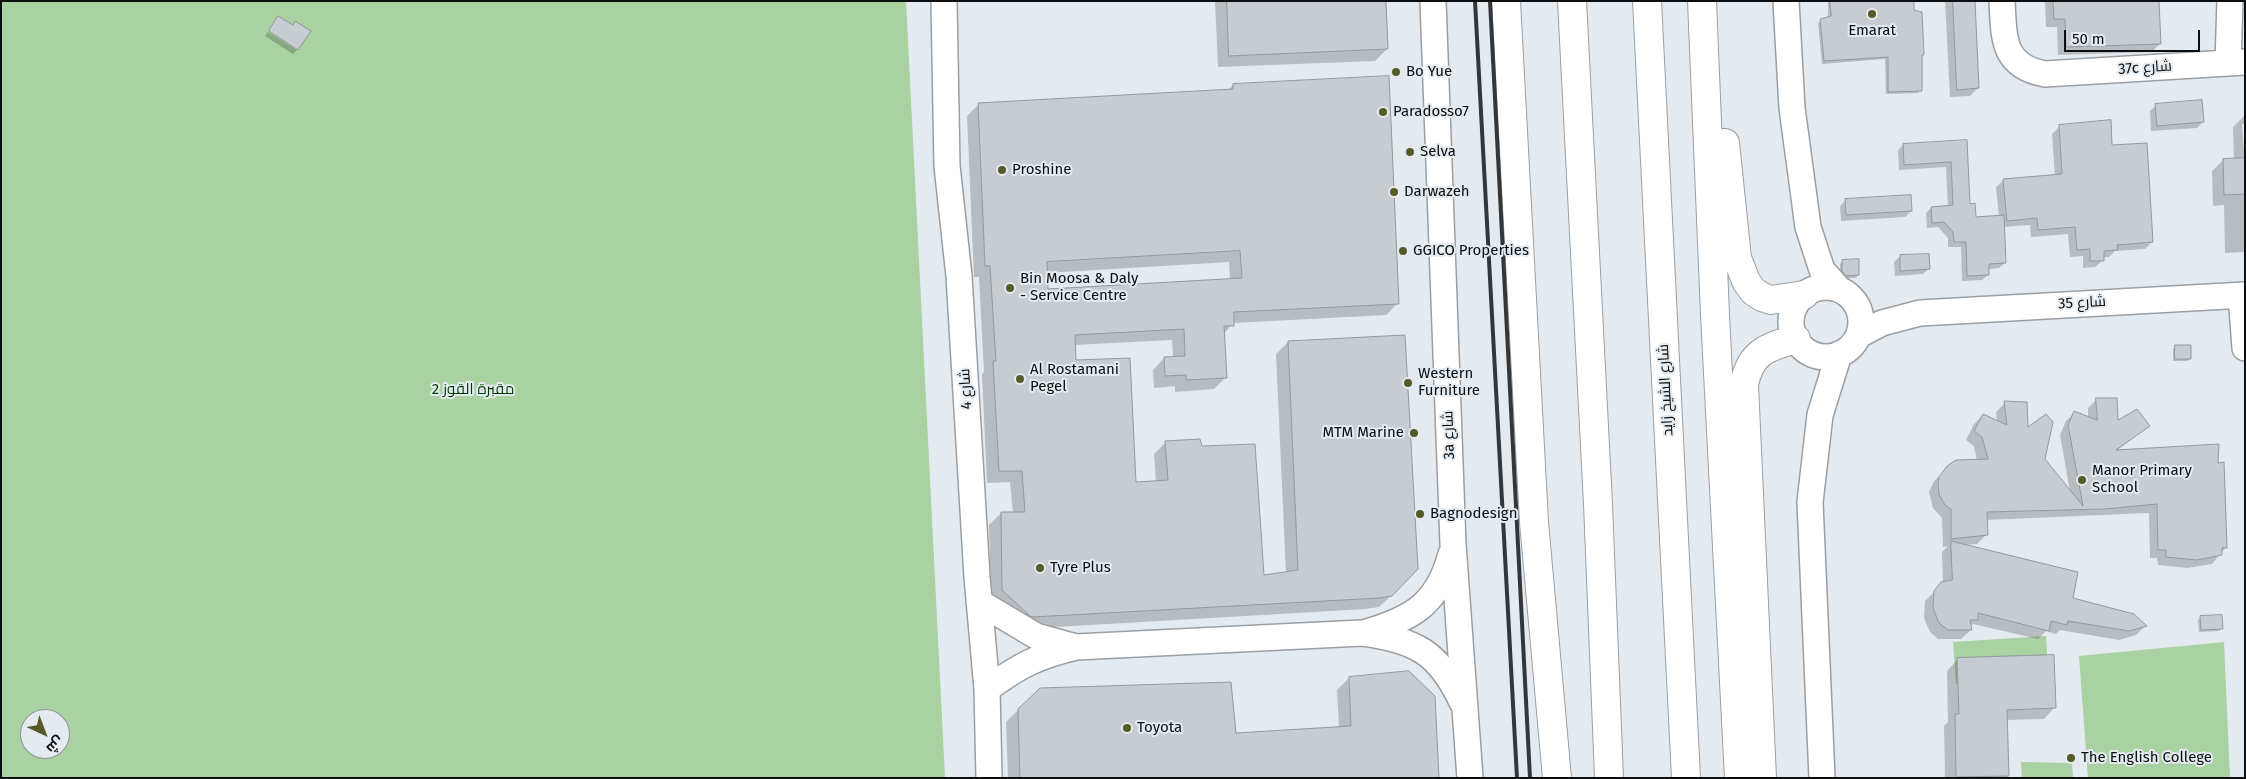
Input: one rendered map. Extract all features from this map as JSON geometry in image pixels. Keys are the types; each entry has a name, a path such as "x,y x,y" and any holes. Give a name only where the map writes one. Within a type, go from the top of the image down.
{"highway":[{"path":"1572,1 1599,514 1609,778"},
{"name":"شارع الشيخ زايد","path":"1647,1 1686,778"},
{"path":"1702,5 1718,94 1740,269 1754,291 1762,297 1777,299 1805,294"},
{"path":"1702,5 1739,778"},
{"path":"1501,7 1534,522 1558,778"},
{"path":"1762,778 1744,386 1746,373 1760,353 1771,346 1800,344"}],"street":[{"name":"شارع 4","path":"944,1 947,166 959,276 979,602 987,689 989,778"},
{"name":"3a شارع","path":"1433,1 1453,544 1470,778"},
{"path":"1786,1 1793,116 1808,227 1805,294"},
{"name":"37c شارع","path":"2002,1 2005,40 2010,54 2019,65 2032,72 2045,74 2239,60"},
{"path":"2230,1 2239,60"},
{"path":"2236,1 2239,60"},
{"path":"1800,344 1820,356 1839,354 1847,350 1858,335 1861,318 1847,296 1822,270 1808,227"},
{"path":"1820,415 1815,374 1793,332 1792,316 1798,301 1805,294 1816,288 1828,287 1847,296"},
{"path":"2243,295 2245,348"},
{"name":"شارع 35","path":"1847,296 1883,308 1920,313 2243,295"},
{"name":"شارع 35","path":"1858,335 1882,323 1920,313"},
{"path":"1822,778 1810,524 1811,481 1820,415 1839,354"},
{"path":"1362,633 1406,618 1423,607 1436,592 1445,574 1453,544"},
{"path":"979,602 1036,636 1076,647"},
{"path":"987,689 1013,670 1036,658 1076,647 1362,633 1406,642 1426,652 1442,667 1466,711"}],"green space":[{"name":"مقبرة القوز 2","path":"1,1 906,1 945,778 1,778"},
{"path":"2046,636 2049,680 1956,684 1953,642"},
{"path":"2224,642 2230,778 2088,778 2079,656"},
{"path":"2021,762 2072,763 2073,778 2022,778"}],"building":[{"path":"1227,1 1386,1 1388,49 1229,56"},
{"path":"1830,1 1914,1 1914,10 1922,12 1924,55 1922,55 1922,91 1888,92 1888,57 1824,61 1820,19 1831,16"},
{"path":"1953,1 1975,1 1979,88 1957,90"},
{"path":"2159,1 2161,44 2066,47 2065,19 2054,19 2053,2"},
{"path":"278,16 293,25 295,21 311,31 298,50 269,31"},
{"path":"1389,76 1399,304 1234,312 1234,326 1224,326 1227,378 1186,380 1186,375 1165,376 1164,357 1185,356 1184,329 1075,335 1076,360 1130,358 1136,482 1168,480 1165,441 1200,439 1202,446 1255,444 1264,575 1298,570 1288,341 1405,335 1418,569 1392,596 1379,598 1030,616 1002,590 1001,512 1025,512 1022,471 999,471 993,361 996,361 990,266 985,266 978,103 1233,89 1233,84","holes":["1240,251 1242,278 1048,289 1047,262"]},
{"path":"2202,100 2204,122 2157,126 2155,104"},
{"path":"2111,120 2112,145 2147,143 2153,242 2117,245 2118,250 2104,251 2104,261 2090,261 2090,249 2077,250 2075,227 2038,230 2037,218 2007,221 2003,179 2062,174 2059,125"},
{"path":"1967,140 1970,204 1975,203 1976,217 2004,215 2006,263 1989,264 1989,275 1967,276 1966,242 1954,242 1953,232 1944,222 1932,223 1931,207 1953,205 1951,162 1904,165 1903,144"},
{"path":"2245,158 2245,194 2224,195 2223,159"},
{"path":"1911,195 1912,211 1846,215 1845,199"},
{"path":"1929,254 1930,269 1900,271 1900,255"},
{"path":"1859,259 1859,275 1846,276 1842,271 1842,260"},
{"path":"2175,345 2191,345 2191,359 2175,359"},
{"name":"Manor Primary School","path":"2096,398 2117,398 2118,420 2137,409 2150,426 2116,450 2219,444 2218,463 2224,462 2227,548 2222,548 2222,555 2197,560 2166,557 2166,550 2158,550 2157,504 2105,509 1987,512 1988,535 1951,539 1951,509 1945,505 1939,494 1939,477 1947,466 1956,460 1988,459 1982,437 1974,431 1983,414 2007,425 2004,401 2027,402 2028,427 2046,414 2053,422 2045,459 2083,506 2068,425 2074,411 2097,420"},
{"path":"1951,541 2078,572 2073,598 2134,614 2147,626 2129,631 2068,621 2067,625 2051,621 2049,631 1978,613 1978,620 1970,620 1972,630 1948,630 1939,623 1933,608 1934,591 1941,582 1952,580"},
{"path":"2222,615 2223,629 2201,630 2200,616"},
{"path":"2054,655 2056,708 2007,710 2009,776 1956,777 1955,714 1959,714 1957,658"},
{"name":"Toyota","path":"1409,671 1435,696 1439,778 1020,778 1018,709 1040,688 1231,682 1236,733 1351,726 1349,677"}],"railway":[{"path":"1475,1 1517,778"},
{"path":"1490,1 1530,778"}],"place":[{"name":"Emarat","path":"1872,14"},
{"name":"Bo Yue","path":"1396,72"},
{"name":"Paradosso7","path":"1383,112"},
{"name":"Selva","path":"1410,152"},
{"name":"Proshine","path":"1002,170"},
{"name":"Darwazeh","path":"1394,192"},
{"name":"GGICO Properties","path":"1403,251"},
{"name":"Bin Moosa & Daly - Service Centre","path":"1010,288"},
{"name":"Al Rostamani Pegel","path":"1020,379"},
{"name":"Western Furniture","path":"1408,383"},
{"name":"MTM Marine","path":"1414,433"},
{"name":"Manor Primary School","path":"2082,480"},
{"name":"Bagnodesign","path":"1420,514"},
{"name":"Tyre Plus","path":"1040,568"},
{"name":"Toyota","path":"1127,728"},
{"name":"The English College","path":"2071,758"}]}
